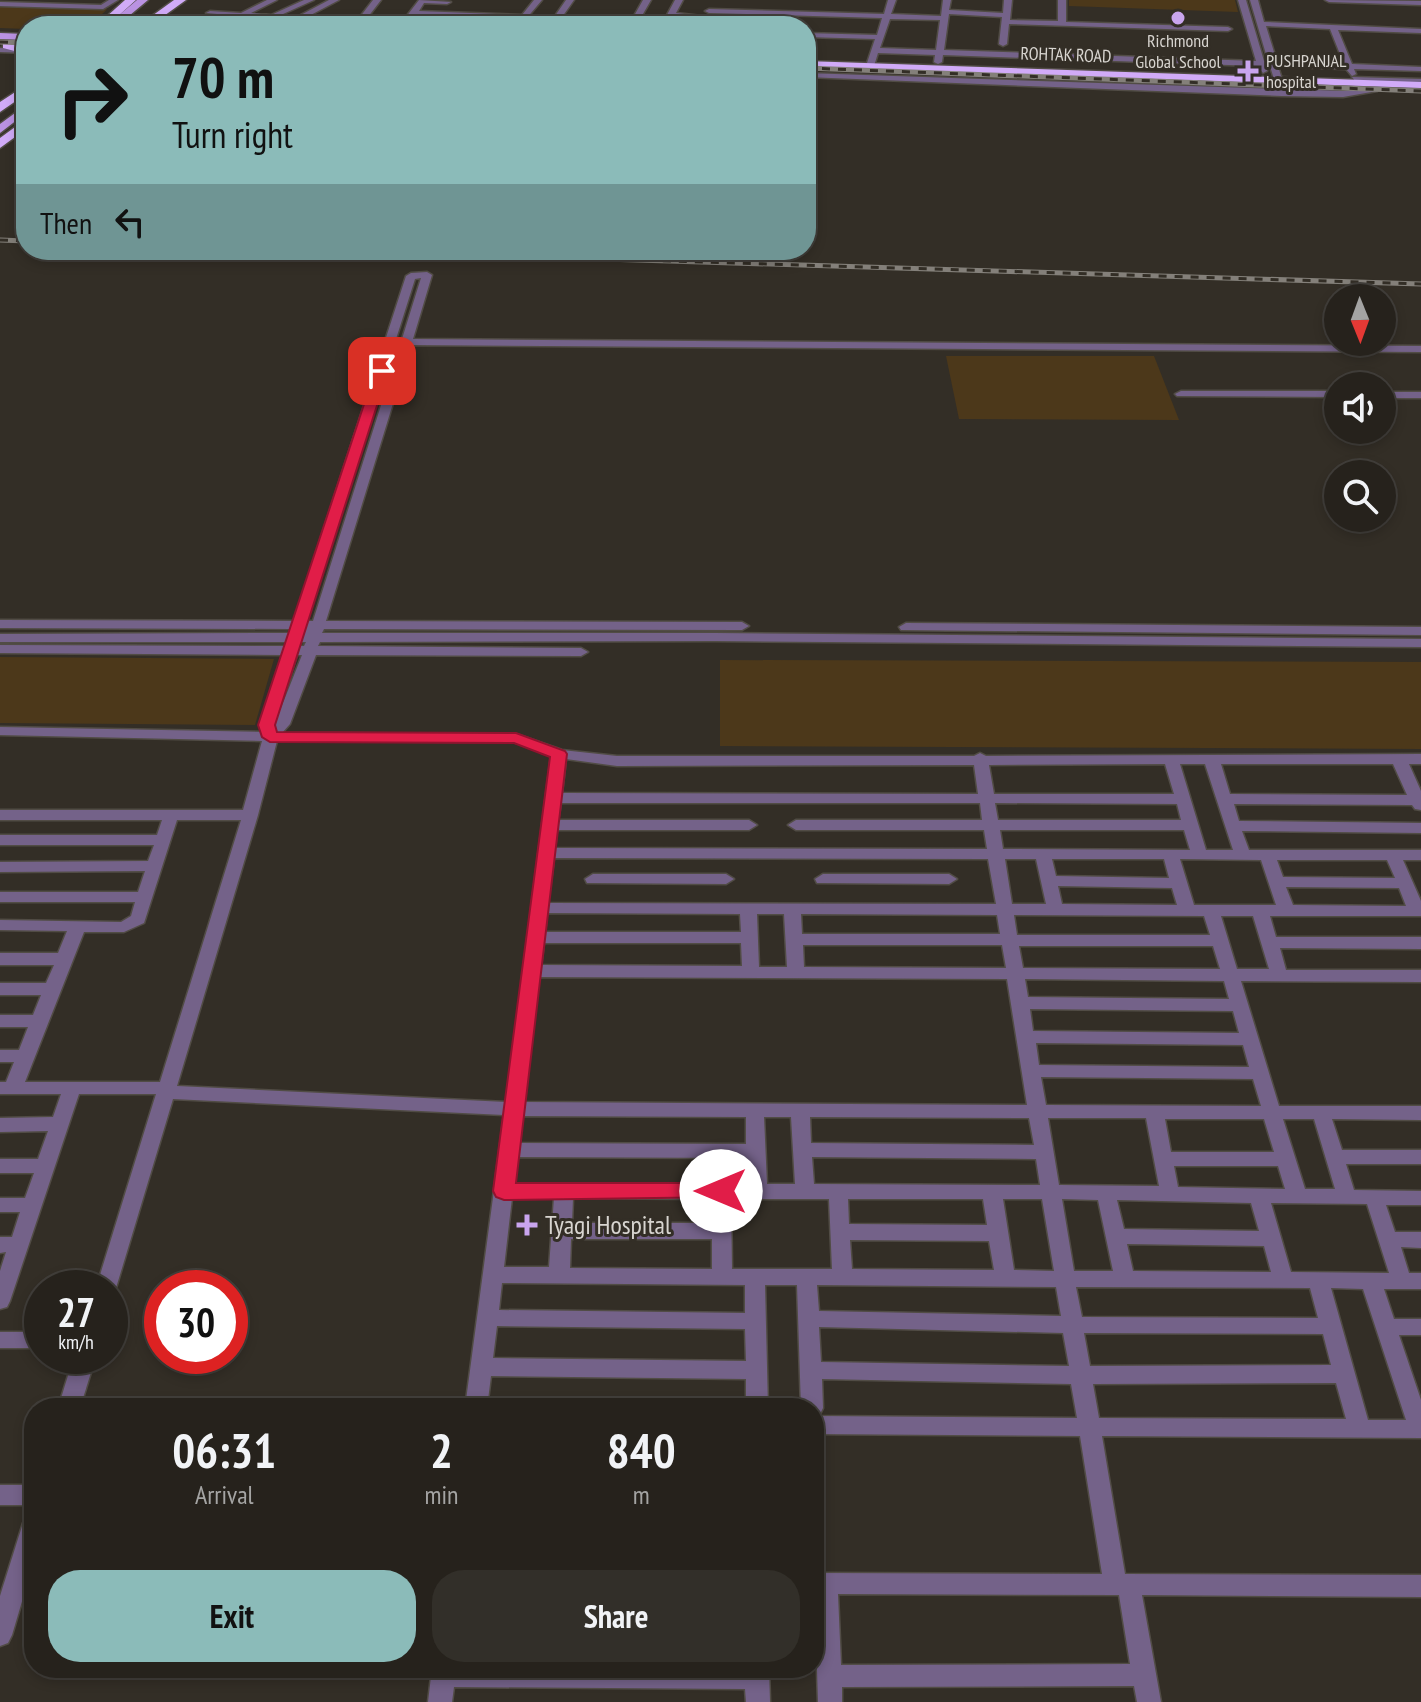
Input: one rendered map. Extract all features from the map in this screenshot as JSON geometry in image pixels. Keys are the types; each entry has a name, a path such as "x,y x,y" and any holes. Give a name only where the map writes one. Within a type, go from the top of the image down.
{"highway":[{"path":"115,16 131,0"},
{"path":"157,16 181,0"},
{"name":"ROHTAK ROAD","path":"816,64 1421,92"},
{"name":"ROHTAK ROAD","path":"816,74 942,72"},
{"name":"ROHTAK ROAD","path":"1281,87 1356,81 1421,83"},
{"path":"0,108 16,96"},
{"path":"0,144 16,131"}],"main road":[{"path":"119,16 143,0"},
{"path":"137,16 157,0"},
{"path":"3,123 16,108"}],"street":[{"path":"65,6 73,0"},
{"path":"6,3 104,7 114,0"},
{"path":"246,0 270,2"},
{"path":"274,16 310,0"},
{"path":"304,16 335,0"},
{"path":"365,16 377,0"},
{"path":"526,16 538,0"},
{"path":"679,0 671,15 680,16"},
{"path":"776,13 780,0"},
{"path":"870,66 892,0"},
{"path":"942,72 938,53 947,0"},
{"path":"1003,44 1008,0"},
{"path":"1062,0 1062,25"},
{"path":"1242,0 1267,86"},
{"path":"1254,0 1281,87"},
{"path":"1329,0 1420,7"},
{"path":"411,16 422,1 448,1"},
{"path":"439,14 448,1"},
{"path":"243,14 270,2"},
{"path":"413,13 495,16 502,8"},
{"path":"210,13 262,16"},
{"path":"740,16 776,13 944,15 1062,25 1228,29"},
{"path":"1358,19 1421,22"},
{"path":"816,23 883,25"},
{"path":"1252,30 1263,27 1333,27 1421,31"},
{"path":"1333,27 1356,81"},
{"path":"816,35 879,37"},
{"path":"939,42 1271,54"},
{"path":"874,50 1276,64"},
{"path":"1346,57 1421,59"},
{"path":"1289,65 1421,69"},
{"path":"111,1270 250,815 271,736 283,724 314,638 427,275 411,276 267,725 271,736"},
{"path":"392,339 1421,346"},
{"path":"1181,394 1324,394"},
{"path":"1396,395 1421,395"},
{"path":"0,624 296,638"},
{"path":"0,649 296,638 1421,631"},
{"path":"0,638 1421,643"},
{"path":"314,638 581,652"},
{"path":"0,731 516,738 559,754 617,761 1421,759"},
{"path":"477,1398 559,754"},
{"path":"980,758 1087,1428 1149,1702"},
{"path":"1171,758 1199,854"},
{"path":"1211,758 1242,854"},
{"path":"1224,799 1419,804 1399,759"},
{"path":"552,798 1183,799"},
{"path":"749,799 749,853"},
{"path":"794,799 797,853"},
{"path":"0,815 250,815"},
{"path":"0,925 132,924 138,919 171,815"},
{"path":"549,825 749,825"},
{"path":"796,825 1191,825"},
{"path":"1233,826 1421,828"},
{"path":"0,840 162,840"},
{"path":"546,853 1421,855"},
{"path":"592,908 594,853"},
{"path":"725,853 726,908"},
{"path":"821,853 824,908"},
{"path":"945,854 953,908"},
{"path":"1043,854 1055,908"},
{"path":"1170,854 1187,909"},
{"path":"1267,855 1286,910"},
{"path":"540,908 1419,911 1393,855"},
{"path":"0,867 154,866"},
{"path":"593,879 726,879"},
{"path":"823,879 949,879"},
{"path":"1049,881 1179,883"},
{"path":"1276,882 1405,883"},
{"path":"0,897 143,897"},
{"path":"748,908 751,971"},
{"path":"792,908 796,971"},
{"path":"1211,910 1297,1196"},
{"path":"1260,910 1279,974"},
{"path":"6,1088 26,1056 78,925"},
{"path":"536,937 749,938"},
{"path":"794,939 1220,941"},
{"path":"1270,942 1421,943"},
{"path":"0,959 65,959"},
{"path":"532,971 1421,976"},
{"path":"0,989 53,989"},
{"path":"1019,1003 1239,1005"},
{"path":"0,1021 40,1021"},
{"path":"1025,1037 1249,1039"},
{"path":"0,1056 26,1056"},
{"path":"1030,1071 1259,1073"},
{"path":"6,1088 166,1090 515,1109 1421,1113"},
{"path":"1,1295 10,1244 33,1205 72,1088"},
{"path":"755,1110 757,1191"},
{"path":"800,1110 805,1192"},
{"path":"1154,1111 1170,1194"},
{"path":"1321,1113 1347,1197"},
{"path":"0,1125 60,1124"},
{"path":"509,1150 756,1151"},
{"path":"803,1150 1043,1152"},
{"path":"1335,1157 1421,1157"},
{"path":"1163,1159 1286,1159"},
{"path":"0,1166 46,1166"},
{"path":"504,1191 1050,1192 1421,1198"},
{"path":"559,1276 564,1191"},
{"path":"721,1191 722,1277"},
{"path":"838,1192 842,1277"},
{"path":"992,1192 1005,1279"},
{"path":"1106,1193 1125,1279"},
{"path":"1259,1195 1283,1280"},
{"path":"493,1275 1412,1281 1388,1239 1374,1197"},
{"path":"0,1205 33,1205"},
{"path":"562,1231 722,1231"},
{"path":"840,1232 998,1233"},
{"path":"1116,1236 1271,1239"},
{"path":"1388,1239 1421,1240"},
{"path":"755,1277 757,1398"},
{"path":"807,1277 811,1398"},
{"path":"1318,1280 1360,1429"},
{"path":"824,1425 1420,1429 1411,1374 1386,1327 1371,1281"},
{"path":"488,1318 756,1321"},
{"path":"809,1319 1071,1325 1331,1326"},
{"path":"1386,1327 1421,1327"},
{"path":"0,1340 24,1340"},
{"path":"482,1367 757,1370"},
{"path":"810,1370 1079,1375 1345,1374"},
{"path":"72,1398 79,1374"},
{"path":"0,1495 24,1495"},
{"path":"2,1621 24,1582"},
{"path":"824,1583 1421,1586"},
{"path":"824,1624 830,1702"},
{"path":"829,1676 1144,1675"},
{"path":"440,1702 443,1678"},
{"path":"615,1678 757,1683"}],"shaded area":[{"path":"1069,0 1235,0 1238,12 1069,6"},
{"path":"0,5 107,9 99,16 16,16 16,29 0,28"},
{"path":"946,356 1154,356 1179,420 959,419"},
{"path":"0,657 274,659 255,725 0,723"},
{"path":"720,660 1421,662 1421,749 720,746"}],"railway":[{"path":"0,42 16,43"},
{"path":"816,68 1421,91"},
{"path":"0,240 16,241"},
{"path":"637,260 1421,284"}],"place":[{"name":"Richmond Global School","path":"1178,18"},
{"name":"PUSHPANJAL hospital","path":"1248,71"},
{"name":"Tyagi Hospital","path":"527,1225"}],"route":[{"path":"382,371 267,725 270,737 516,738 534,742 559,754 504,1191 721,1191"}]}
